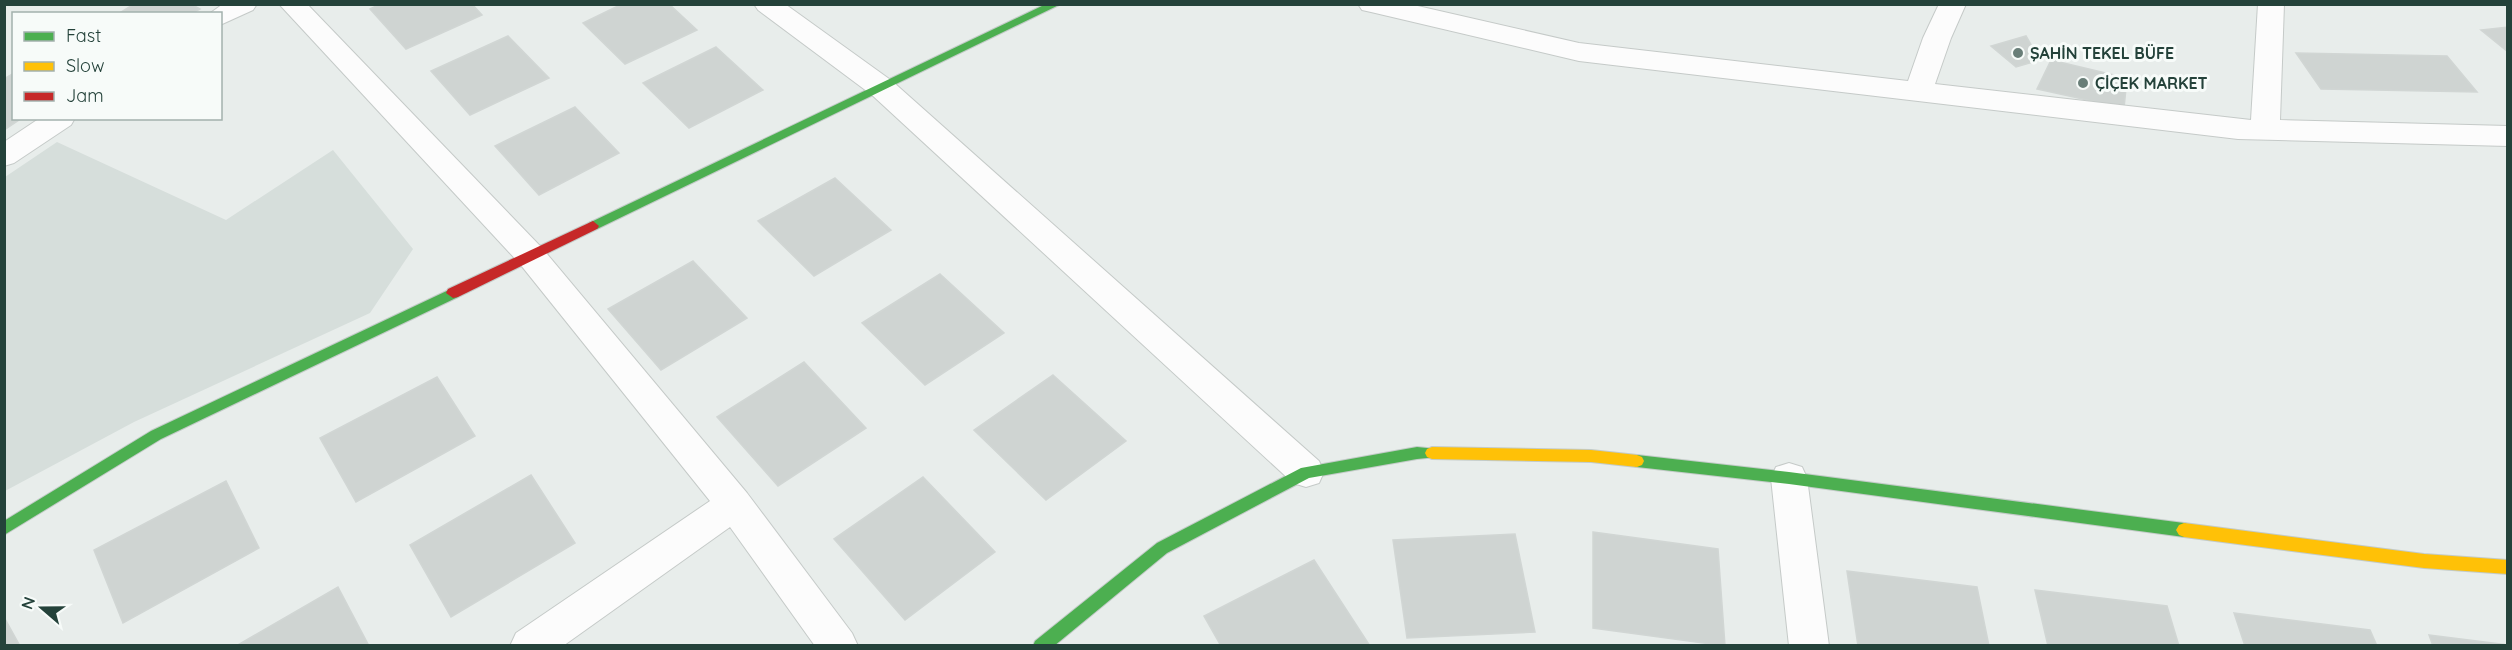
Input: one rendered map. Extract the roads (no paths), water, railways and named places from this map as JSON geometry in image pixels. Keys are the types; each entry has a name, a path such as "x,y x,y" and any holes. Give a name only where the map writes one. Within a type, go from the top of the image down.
{"street":[{"path":"222,16 244,4"},
{"path":"291,4 531,256 734,504 838,645"},
{"path":"767,4 882,88 1306,472"},
{"path":"4,529 156,435 1056,4"},
{"path":"1371,4 1579,52 1918,92 2238,129 2508,136"},
{"path":"1918,92 1937,38 1953,4"},
{"path":"2265,130 2271,4"},
{"path":"4,156 58,120"},
{"path":"1041,645 1161,548 1306,472 1417,453 1591,456 1789,478 2424,561 2508,567"},
{"path":"1789,478 1809,645"},
{"path":"530,645 734,504"}],"place":[{"name":"ŞAHİN TEKEL BÜFE","path":"2018,53"},
{"name":"ÇİÇEK MARKET","path":"2083,83"}]}
